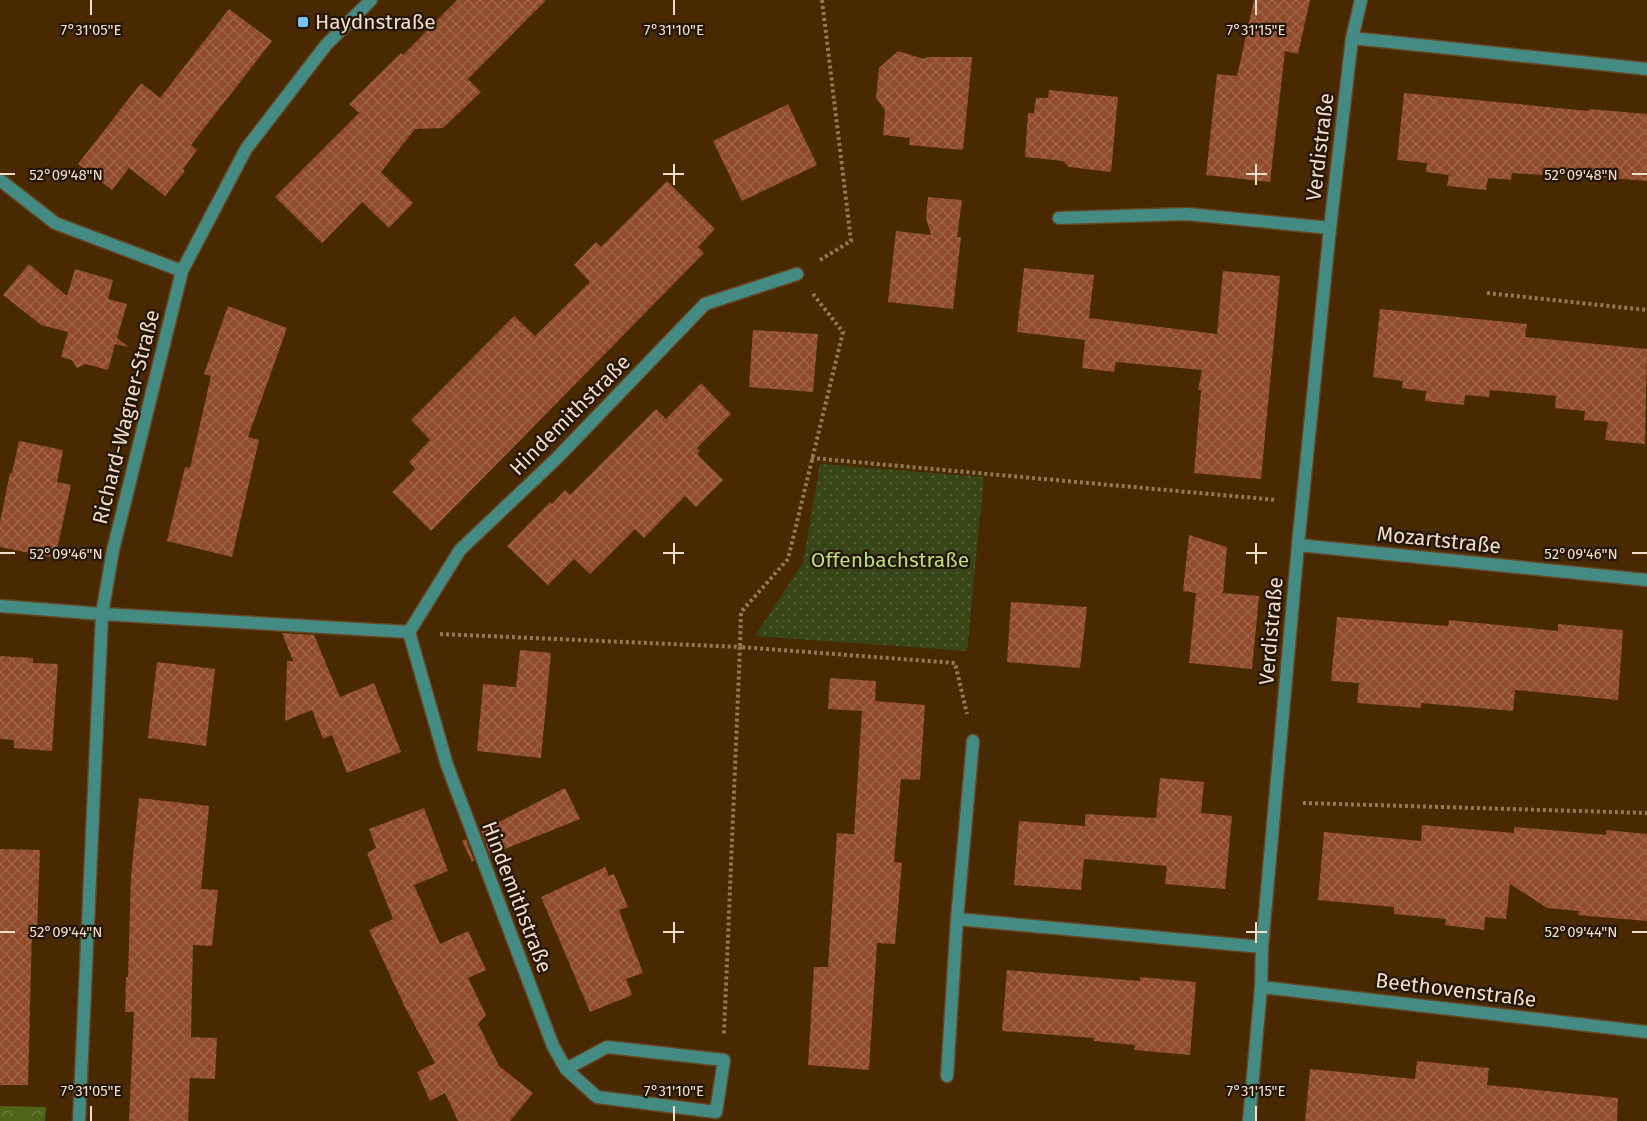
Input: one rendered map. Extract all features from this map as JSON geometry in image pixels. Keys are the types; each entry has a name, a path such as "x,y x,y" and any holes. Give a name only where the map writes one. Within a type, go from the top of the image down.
{"street":[{"name":"Richard-Wagner-Straße","path":"79,1121 102,614 113,550 182,271 246,149 326,45 371,0"},
{"name":"Verdistraße","path":"1248,1121 1298,545 1330,228 1352,38 1361,0"},
{"path":"1352,38 1647,69"},
{"path":"0,180 55,223 182,271"},
{"path":"1059,218 1187,214 1330,228"},
{"name":"Hindemithstraße","path":"724,1060 716,1112 597,1097 566,1069 553,1046 447,765 409,632 460,550 557,458 705,304 797,274"},
{"name":"Mozartstraße","path":"1298,545 1647,580"},
{"path":"0,606 409,632"},
{"path":"947,1076 957,919 973,741"},
{"path":"957,919 1262,947"},
{"name":"Beethovenstraße","path":"1261,987 1647,1032"},
{"path":"566,1069 606,1047 724,1060"}],"path":[{"path":"724,1060 741,612 788,559 843,332 797,274 851,241 822,0"},
{"path":"1487,293 1647,310"},
{"path":"811,458 1303,502"},
{"path":"409,632 740,647 955,663 973,741"},
{"path":"1275,802 1647,813"}],"green space":[{"name":"Offenbachstraße","path":"820,464 984,477 967,651 755,636 803,563"},
{"path":"0,1106 46,1107 45,1121 0,1121"}],"building":[{"path":"457,0 546,0 468,79 481,92 443,128 415,129 381,172 413,203 389,228 362,202 322,243 275,197 359,113 349,104 401,53 403,55"},
{"path":"1254,0 1310,0 1298,54 1285,51 1270,182 1206,175 1217,74 1237,76"},
{"path":"229,9 272,41 191,145 197,150 183,169 185,171 165,196 129,168 112,190 78,164 141,83 160,98"},
{"path":"898,51 924,59 927,57 972,57 963,150 909,145 910,138 883,135 885,110 876,98 879,68"},
{"path":"1049,90 1118,97 1111,172 1069,167 1063,161 1025,157 1028,113 1034,113 1036,98 1048,98"},
{"path":"1404,93 1589,111 1589,109 1647,114 1647,181 1542,172 1542,175 1512,173 1511,180 1488,178 1486,190 1447,186 1449,175 1426,172 1427,163 1397,160"},
{"path":"788,104 817,165 742,201 713,141"},
{"path":"667,181 715,229 698,247 704,253 431,531 392,492 415,469 409,462 430,440 411,420 514,316 535,336 590,282 574,265 596,242 601,247"},
{"path":"928,197 962,200 957,237 961,237 953,309 888,302 896,231 931,235 926,218"},
{"path":"29,264 67,296 75,269 113,280 108,299 127,304 117,338 129,347 115,344 108,370 86,364 77,368 72,360 61,357 68,332 41,325 3,295"},
{"path":"1024,268 1094,275 1089,318 1217,334 1223,271 1280,276 1261,479 1194,473 1201,390 1198,390 1202,370 1116,362 1114,372 1082,368 1085,340 1017,332"},
{"path":"228,306 287,328 248,437 259,440 232,557 167,541 185,467 190,468 211,376 204,374"},
{"path":"1380,309 1527,324 1525,337 1647,349 1645,444 1605,440 1608,422 1584,420 1585,411 1555,408 1556,396 1490,390 1489,397 1465,395 1464,405 1444,403 1425,401 1426,391 1402,388 1403,381 1373,377"},
{"path":"753,330 818,334 813,392 749,387"},
{"path":"701,383 731,414 697,448 700,451 697,454 723,480 696,507 685,496 644,538 635,529 590,574 574,559 548,585 507,546 550,502 552,504 565,490 570,495 656,409 666,419"},
{"path":"19,441 63,450 57,482 71,485 55,558 0,547 0,522"},
{"path":"1189,535 1227,547 1223,593 1259,596 1252,669 1189,663 1196,593 1183,591"},
{"path":"1011,602 1087,607 1080,668 1007,662"},
{"path":"1337,617 1448,626 1449,620 1558,631 1558,624 1623,630 1618,700 1515,690 1513,711 1421,703 1421,708 1357,703 1359,683 1331,681"},
{"path":"282,633 314,635 340,697 374,683 401,752 347,773 332,735 323,739 312,710 285,721 287,661 293,661"},
{"path":"520,650 551,653 541,758 477,751 483,684 516,687"},
{"path":"0,656 33,658 33,663 58,664 52,751 14,748 14,740 0,739"},
{"path":"157,662 215,669 206,746 148,738"},
{"path":"830,678 876,681 875,701 925,705 920,780 901,779 894,862 902,863 895,944 877,943 869,1070 808,1065 814,967 828,967 837,833 854,834 862,711 828,709"},
{"path":"1160,778 1204,782 1201,813 1232,816 1225,889 1165,884 1167,866 1084,859 1081,890 1014,885 1019,821 1085,826 1085,814 1156,818"},
{"path":"565,788 580,819 490,855 481,831"},
{"path":"139,798 209,806 201,889 218,890 212,946 193,945 191,1037 217,1038 215,1079 190,1078 188,1121 129,1121 134,1012 125,1012 126,977 128,977 131,876"},
{"path":"424,808 448,871 414,885 440,944 468,931 486,970 468,978 486,1015 478,1024 499,1066 533,1093 510,1121 458,1121 445,1093 430,1101 417,1072 435,1063 405,1007 369,930 393,919 367,853 376,848 369,829"},
{"path":"1422,825 1514,833 1514,827 1606,835 1606,830 1647,834 1647,921 1578,915 1579,911 1547,908 1510,884 1506,919 1485,917 1484,930 1445,925 1446,919 1394,914 1394,907 1318,900 1324,832 1421,841"},
{"path":"466,839 474,861 472,862 462,841"},
{"path":"0,849 40,850 37,930 32,929 28,1085 0,1085"},
{"path":"605,867 609,876 614,874 628,907 619,910 643,973 626,979 632,995 590,1012 541,897"},
{"path":"1007,970 1140,981 1140,977 1196,982 1190,1055 1134,1050 1135,1045 1094,1041 1094,1038 1002,1031"},
{"path":"1417,1061 1489,1068 1487,1085 1618,1098 1617,1121 1305,1121 1310,1069 1415,1079"}],"place":[{"name":"Haydnstraße","path":"303,22"}]}
